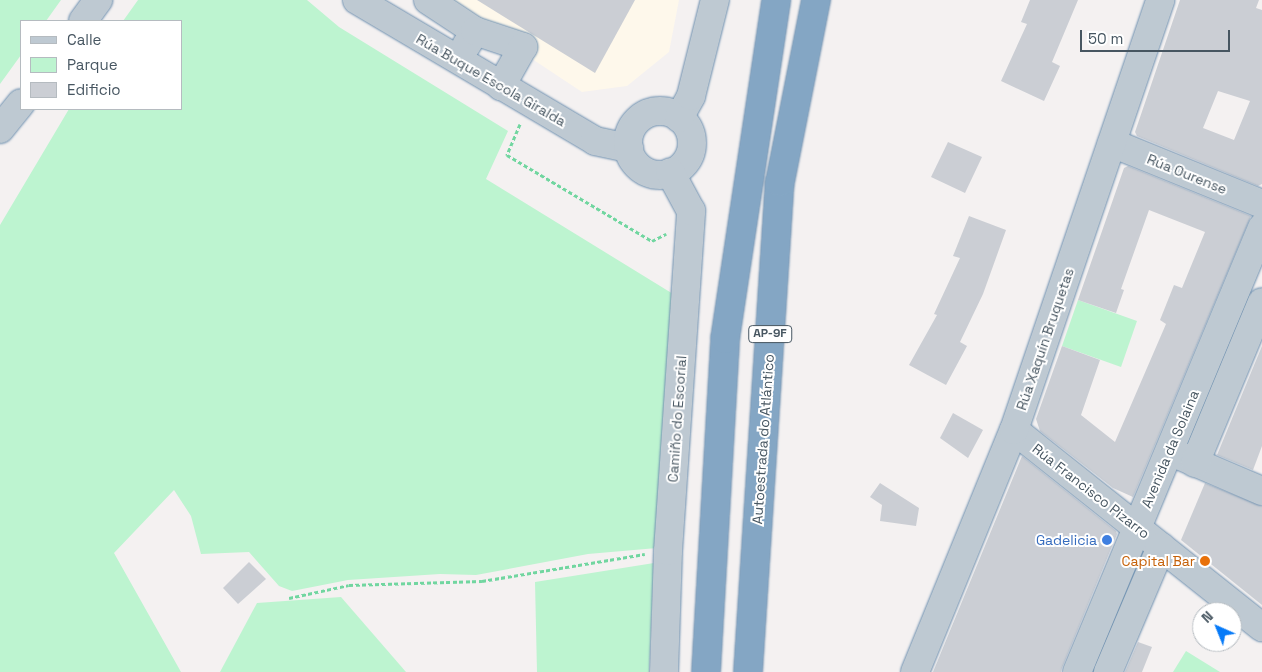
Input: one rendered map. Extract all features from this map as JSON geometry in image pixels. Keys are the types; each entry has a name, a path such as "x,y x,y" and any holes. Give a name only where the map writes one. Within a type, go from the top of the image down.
{"highway":[{"name":"AP-9F","path":"706,672 725,339 776,0"},
{"name":"Autoestrada do Atlántico","path":"748,672 780,182 816,0"}],"street":[{"path":"84,20 98,0"},
{"name":"Rúa Buque Escola Giralda","path":"357,0 595,141 629,148"},
{"path":"428,0 475,31 524,47 500,86"},
{"path":"680,118 691,96 715,0"},
{"name":"Rúa Xaquín Bruquetas","path":"915,672 1014,430 1160,0"},
{"path":"457,60 475,31"},
{"path":"0,129 20,104"},
{"path":"657,111 668,112 680,118 687,126 691,138 691,149 685,163 663,174 645,172 636,165 629,148 630,132 637,120 646,114 657,111"},
{"name":"Rúa Ourense","path":"1112,144 1262,204"},
{"name":"Camiño do Escorial","path":"664,672 668,550 692,210 670,172"},
{"name":"Avenida da Solaina","path":"1077,672 1262,227"},
{"name":"Avenida da Solaina","path":"1195,463 1262,302"},
{"name":"Rúa Francisco Pizarro","path":"1014,430 1262,627"},
{"path":"1169,452 1262,491"},
{"path":"1108,672 1161,547"}],"path":[{"path":"529,102 507,155 652,241 691,221"},
{"path":"289,598 349,586 482,581 668,550"}],"shaded area":[{"path":"443,0 679,0 669,52 627,86 582,92"}],"green space":[{"path":"0,0 61,0 47,20 20,20 20,56 0,84"},
{"path":"138,0 307,0 339,27 508,131 486,179 678,297 657,548 588,554 476,575 440,574 348,580 292,591 279,586 249,552 201,554 191,516 174,490 114,553 181,672 0,672 0,225 68,110 182,110 182,20 124,20"},
{"path":"1078,300 1137,321 1121,367 1062,346"},
{"path":"654,563 649,672 537,672 535,582"},
{"path":"341,597 406,672 220,672 257,603"},
{"path":"1186,651 1220,672 1173,672"}],"building":[{"path":"477,0 635,0 595,73"},
{"path":"1030,0 1078,0 1052,62 1060,66 1044,101 1001,81 1027,24 1021,22"},
{"path":"1180,0 1259,0 1256,8 1262,10 1262,184 1258,186 1137,136 1135,132","holes":["1218,91 1250,101 1234,140 1203,128"]},
{"path":"948,142 982,157 965,193 931,177"},
{"path":"1128,166 1251,216 1133,497 1113,488 1040,431 1036,419 1062,346 1100,360 1081,415 1115,442 1166,324 1160,320 1174,285 1182,288 1205,232 1149,210 1121,289 1124,290 1116,313 1078,300 1124,168"},
{"path":"969,216 1006,230 983,294 960,342 967,346 946,385 909,365 937,315 934,314 960,258 953,256"},
{"path":"1262,346 1262,446 1253,470 1217,455"},
{"path":"953,413 983,430 968,458 940,438"},
{"path":"1022,456 1116,531 1117,534 1061,672 933,672"},
{"path":"880,483 919,508 916,526 880,521 882,505 870,497"},
{"path":"1205,483 1262,506 1262,605 1181,540"},
{"path":"249,562 266,579 238,604 223,588"},
{"path":"1138,642 1152,647 1142,672 1125,672"}],"place":[{"name":"Gadelicia","path":"1107,540"},
{"name":"Capital Bar","path":"1205,561"}]}
